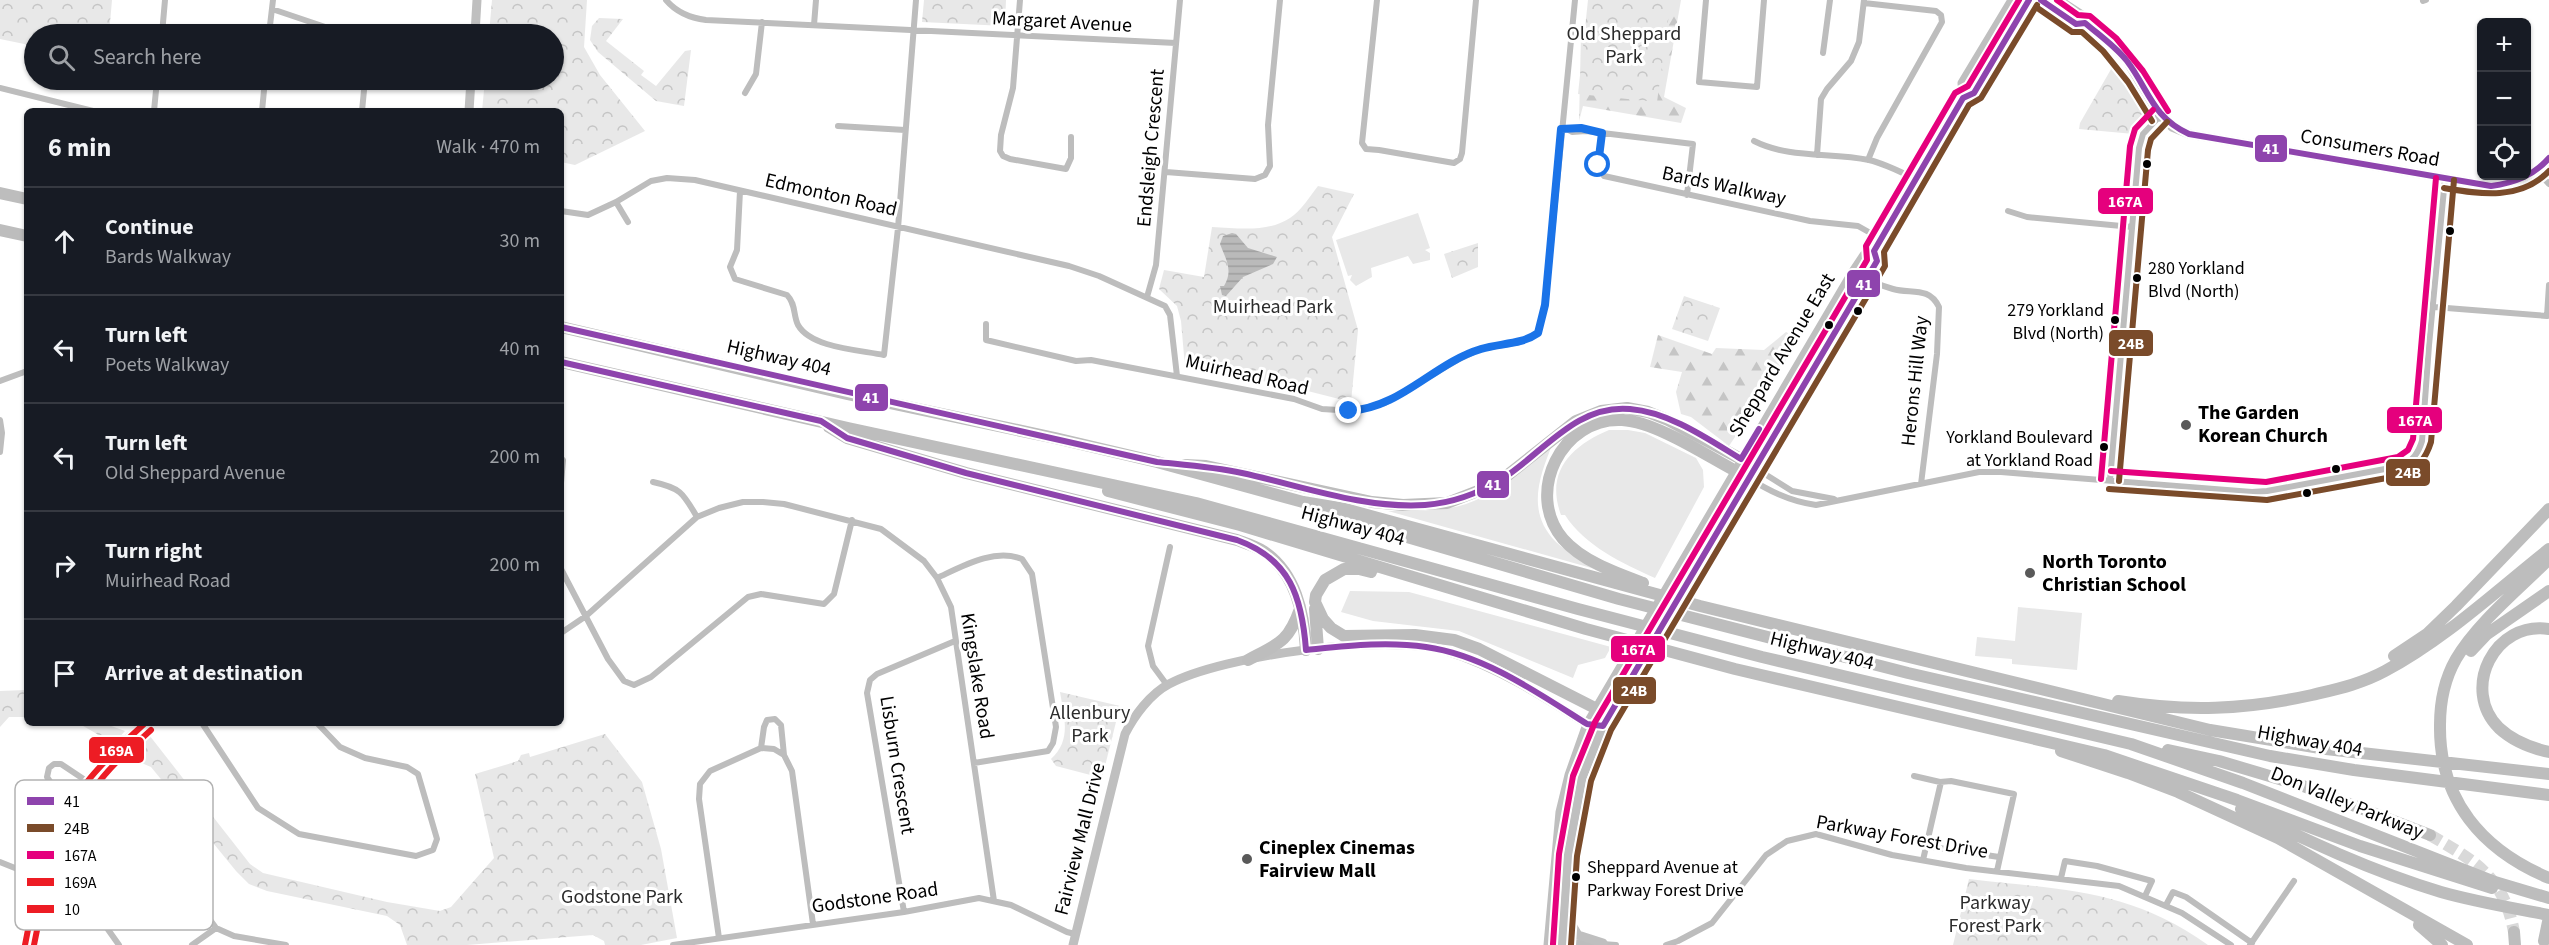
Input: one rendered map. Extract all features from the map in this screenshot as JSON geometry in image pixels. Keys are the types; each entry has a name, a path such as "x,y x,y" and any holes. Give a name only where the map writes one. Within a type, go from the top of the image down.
{"highway":[{"path":"0,193 24,198"},
{"path":"2,231 24,235"},
{"name":"Highway 404","path":"564,328 1157,462 1303,502 1346,509 1700,606 2210,730 2326,749 2549,774"},
{"name":"Highway 404","path":"564,363 1196,503 1578,609 1883,686 2131,744"},
{"path":"1157,462 1206,466 1372,502 1403,505 1447,503 1504,478 1576,421 1601,411 1628,408 1648,412 1668,420 1738,465"},
{"path":"1700,606 1616,572 1580,553 1563,538 1549,513 1546,495 1547,480 1552,466 1567,443 1586,429 1620,420 1650,425 1738,465"},
{"path":"821,421 847,438 966,473 1237,540 1262,550 1280,565 1293,585 1312,650"},
{"path":"1050,471 1075,483 1240,525 1586,629 1735,669 2104,755 2440,873 2493,888 2531,894"},
{"name":"Highway 404","path":"1303,502 1342,518 1619,599 1832,655 2270,756 2354,770 2424,777 2549,795"},
{"path":"2304,697 2332,688 2379,666 2427,634 2549,509"},
{"path":"2022,684 2188,710 2258,706 2353,686 2385,671 2443,635 2549,549"},
{"path":"2544,876 2512,859 2487,840 2460,808 2451,791 2445,771 2440,732 2441,699 2456,659 2480,628 2549,559"},
{"path":"1312,650 1316,595 1325,580 1332,574 1344,569 1359,569 1639,649 1700,664 1735,669"},
{"path":"2440,732 2450,688 2473,647 2549,591"},
{"path":"1315,602 1323,619 1331,628 1344,636 1415,634 1454,640 1479,649 1595,708 1603,726"},
{"path":"1248,660 1284,641 1292,630 1300,608"},
{"path":"2549,629 2519,632 2499,645 2486,667 2482,692 2488,711 2498,726 2516,741 2549,752"},
{"path":"1938,717 2066,753 2178,792 2278,838 2467,945"},
{"path":"2131,744 2180,751 2303,786 2430,835"},
{"name":"Don Valley Parkway","path":"2131,744 2222,775 2485,878 2549,898"},
{"path":"2180,780 2366,866 2442,892 2549,916 2543,943"},
{"path":"2374,893 2442,945"},
{"path":"2543,943 2549,924"},
{"path":"2514,932 2515,945"}],"main road":[{"path":"476,24 477,0"},
{"name":"Sheppard Avenue East","path":"1563,941 1568,855 1582,778 1603,726 1866,279 1876,261 1874,251 1963,98 1962,83 2012,0"},
{"name":"Sheppard Avenue East","path":"1963,98 1974,93 2029,0"},
{"name":"Consumers Road","path":"2041,0 2076,24 2085,23"},
{"name":"Consumers Road","path":"2059,0 2082,15 2085,23 2110,43 2127,61 2160,116 2172,127 2189,134 2491,186 2520,180 2537,171 2549,158"},
{"path":"469,108 470,90"},
{"name":"Sheppard Avenue East","path":"1550,942 1560,812 1569,775 1587,724 1852,273 1864,255 1874,251"},
{"name":"Fairview Mall Drive","path":"1073,945 1125,734 1140,711 1167,686 1211,668 1248,660 1312,650 1405,645 1444,650 1484,665 1587,724 1603,726"},
{"path":"90,780 142,726"},
{"path":"1565,913 1578,935 1603,943"},
{"path":"25,945 27,930"}],"street":[{"path":"163,24 165,0"},
{"path":"270,24 273,0"},
{"name":"Margaret Avenue","path":"666,0 674,9 692,18 1176,43"},
{"path":"814,26 816,0"},
{"path":"740,191 737,250 730,267 735,279 787,295 794,306 799,326 812,340 884,355 898,228 916,0"},
{"path":"1020,0 1013,88 1001,135 1000,152 1010,159 1065,169 1071,158 1071,137"},
{"name":"Endsleigh Crescent","path":"1147,297 1156,266 1180,0"},
{"path":"1166,172 1255,179 1265,175 1271,159 1268,125 1280,0"},
{"path":"1377,0 1362,143 1366,149 1454,163 1460,159 1462,153 1476,0"},
{"path":"1575,0 1564,129 1581,128 1586,131 1693,144 1687,195"},
{"path":"1706,0 1699,82 1756,87 1764,0"},
{"path":"1824,53 1830,0"},
{"path":"1817,155 1821,99 1851,61 1859,42 1864,2 1936,11 1941,15 1942,22 1877,138 1868,160"},
{"path":"272,9 316,24"},
{"path":"745,93 756,74 762,22"},
{"path":"0,88 81,108"},
{"path":"154,108 156,90"},
{"path":"262,108 264,90"},
{"path":"362,108 364,90"},
{"path":"2110,480 2139,148 2143,134 2160,116"},
{"path":"838,126 905,130"},
{"name":"Muirhead Road","path":"986,324 986,340 1076,361 1091,360 1177,376 1294,399 1323,409 1354,411 1385,403 1480,349 1520,342 1538,333 1545,305 1564,129"},
{"name":"Bards Walkway","path":"1602,133 1598,162 1604,176 1810,221 1857,226 1881,238"},
{"path":"1754,141 1772,150 1868,160 1893,168 1917,180"},
{"path":"2537,171 2549,184"},
{"name":"Edmonton Road","path":"564,211 588,215 616,202 651,181 667,178 695,180 1069,266 1099,276 1165,306 1170,315 1177,376"},
{"path":"1738,465 1749,479 1762,488 1796,503 1816,505 1979,472 2267,491 2401,466 2418,453 2422,441 2428,345 2434,307 2445,179"},
{"path":"616,202 628,222"},
{"path":"2007,212 2027,217 2132,227"},
{"name":"Herons Hill Way","path":"1852,273 1890,288 1927,293 1939,307 1937,354 1921,484"},
{"path":"2434,307 2547,316 2549,285"},
{"path":"0,381 24,372"},
{"path":"0,420 2,433 0,452"},
{"path":"1738,465 1754,469 1792,491 1837,500"},
{"path":"653,482 672,486 683,492 697,517"},
{"name":"Kingslake Road","path":"564,631 586,616 697,517 719,508 743,502 784,504 880,529 912,550 924,561 937,578 951,607 994,901"},
{"path":"564,575 608,659 624,681 634,685 651,677 748,597 761,594 824,604 834,594 852,520"},
{"path":"1167,686 1153,666 1148,646 1170,548"},
{"path":"937,578 965,565 1000,554 1022,559 1032,574 1056,727 1055,736 1048,751 974,763"},
{"name":"Lisburn Crescent","path":"904,912 867,693 870,680 877,674 955,641"},
{"path":"761,748 767,720 775,719 782,725 784,755 792,771 813,924"},
{"path":"204,726 258,808 281,825 299,834 417,856 433,850 437,839 418,774 407,766 365,758 340,747 320,726"},
{"path":"719,938 699,799 700,784 710,771 761,748 774,749 784,755"},
{"path":"49,780 47,777 49,768 54,764 61,764 85,780"},
{"path":"1914,776 2014,794 1997,871"},
{"path":"1923,860 1941,782"},
{"name":"Parkway Forest Drive","path":"1666,945 1712,923 1766,855 1797,838 1816,834 1892,855 1966,868 2119,886 2182,913 2231,945"},
{"path":"1926,846 1999,857"},
{"path":"2061,878 2065,861 2097,866 2152,881 2145,896"},
{"path":"0,862 15,869"},
{"path":"2166,905 2173,892 2180,895 2251,944 2294,881"},
{"name":"Godstone Road","path":"673,945 904,912 979,898 1011,905 1067,932 1076,934"},
{"path":"213,924 216,928 234,936 286,945"},
{"path":"192,945 216,928"},
{"path":"108,930 119,945"},
{"path":"1550,942 1616,945"}],"green space":[{"path":"0,0 112,0 110,24 24,24 24,44 0,39"},
{"path":"492,0 587,0 584,47 600,75 645,131 575,165 564,163 564,108 482,108 484,90 564,90 564,24 490,24"},
{"path":"924,0 1006,0 1005,26 922,22"},
{"name":"Old Sheppard Park","path":"1588,0 1671,0 1657,102 1578,94"},
{"name":"Old Sheppard Park","path":"1642,0 1681,0 1664,97 1686,108 1681,123 1583,106 1579,121 1581,35 1619,38"},
{"path":"599,18 623,19 606,41 644,71 641,75 656,86 685,51 691,50 684,106 656,101 598,52 590,40 592,26"},
{"path":"2114,64 2142,112 2141,123 2134,134 2079,129 2080,123"},
{"name":"Muirhead Park","path":"1318,186 1354,194 1332,237 1358,330 1351,402 1284,385 1185,367 1181,321 1177,306 1159,289 1164,270 1204,277 1212,227 1262,228 1281,223 1298,211"},
{"path":"1418,213 1430,248 1425,250 1430,253 1430,260 1413,264 1408,256 1371,268 1372,277 1356,286 1350,280 1352,275 1348,276 1336,240"},
{"path":"1478,243 1478,267 1452,278 1444,254"},
{"path":"1684,296 1720,308 1708,341 1672,329"},
{"path":"1786,332 1800,339 1729,446 1691,417 1681,414 1676,392 1682,372 1650,367 1658,335 1712,354 1716,348 1764,350"},
{"path":"1609,430 1645,433 1696,458 1703,470 1704,487 1655,578 1594,545 1573,526 1565,515 1561,515 1556,486 1565,462 1583,444"},
{"path":"1553,443 1540,481 1538,506 1541,519 1556,542 1595,569 1388,511 1447,508 1479,499 1513,478"},
{"path":"1350,591 1409,592 1611,647 1605,658 1578,665 1573,678 1459,631 1373,621 1341,612"},
{"path":"2018,607 2082,613 2077,670 2012,664 2012,659 1975,656 1977,637 2015,641"},
{"path":"24,690 24,717 9,717 0,727 0,691"},
{"name":"Allenbury Park","path":"1060,692 1120,706 1102,778 1056,766 1051,759 1058,752 1064,736"},
{"path":"83,726 111,726 125,731 108,750 97,734"},
{"path":"146,731 184,780 162,780 151,767 123,755"},
{"name":"Godstone Park","path":"605,734 642,782 661,849 677,938 641,945 605,945 604,941 593,935 467,945 407,945 400,925 387,916 267,891 249,884 213,843 213,817 250,864 263,873 387,902 440,911 451,907 494,858 475,774 518,761 521,755 529,753 530,757"},
{"name":"Parkway Forest Park","path":"1969,879 2064,890 2121,902 2150,912 2179,926 2208,945 1953,945"}],"shaded area":[{"path":"1236,234 1248,248 1277,257 1273,264 1243,277 1226,296 1222,295 1220,286 1224,286 1227,280 1228,269 1220,244 1223,236"}],"tunnel":[{"path":"2430,835 2461,853 2495,884 2503,897 2514,932"}],"transit line":[{"name":"167A","path":"1553,944 1559,854 1573,776 1595,722 1867,260 1866,246 1955,93 1968,86 2019,0"},
{"name":"41","path":"564,363 821,421 847,438 966,473 1237,540 1270,558 1290,582 1301,613 1306,650 1396,644 1448,651 1510,677 1587,724 1603,726 1877,261 1874,251 1963,98 1974,93 2029,0"},
{"name":"41","path":"2041,0 2076,24 2085,23 2112,46 2127,61 2159,111 2189,134 2491,186 2523,178 2549,158"},
{"name":"167A","path":"2057,0 2078,15 2090,16 2116,38 2143,71 2168,111"},
{"name":"24B","path":"1571,945 1577,856 1591,781 1611,730 1885,266 1884,252 1969,105 1981,98 2037,5"},
{"name":"24B","path":"2036,7 2072,32 2082,32 2103,51 2128,82 2152,121"},
{"name":"167A","path":"2101,479 2130,146 2135,129 2153,110"},
{"name":"24B","path":"2119,481 2148,150 2151,139 2167,122"},
{"name":"24B","path":"2444,188 2485,193 2513,191 2538,181 2549,171"},
{"name":"167A","path":"2111,471 2266,482 2398,457 2408,450 2413,439 2436,178"},
{"name":"24B","path":"2109,489 2267,500 2403,475 2417,466 2427,453 2431,442 2454,180"},
{"name":"41","path":"564,328 1157,462 1231,471 1379,504 1435,504 1475,493 1502,479 1577,422 1593,414 1611,410 1630,409 1659,415 1702,435 1741,459 1759,429"},
{"name":"169A","path":"89,780 142,726"},
{"name":"10","path":"101,780 120,758 151,730"},
{"name":"169A","path":"25,945 28,930"},
{"name":"10","path":"34,945 37,930"}],"place":[{"name":"280 Yorkland Blvd (North)","path":"2137,278"},
{"name":"279 Yorkland Blvd (North)","path":"2115,320"},
{"name":"The Garden Korean Church","path":"2186,425"},
{"name":"Yorkland Boulevard at Yorkland Road","path":"2104,447"},
{"name":"North Toronto Christian School","path":"2030,573"},
{"name":"Cineplex Cinemas Fairview Mall","path":"1247,859"},
{"name":"Sheppard Avenue at Parkway Forest Drive","path":"1576,877"}],"route":[{"path":"1349,411 1385,403 1480,349 1520,342 1538,333 1545,305 1561,129 1581,128 1602,133 1598,165"}]}
